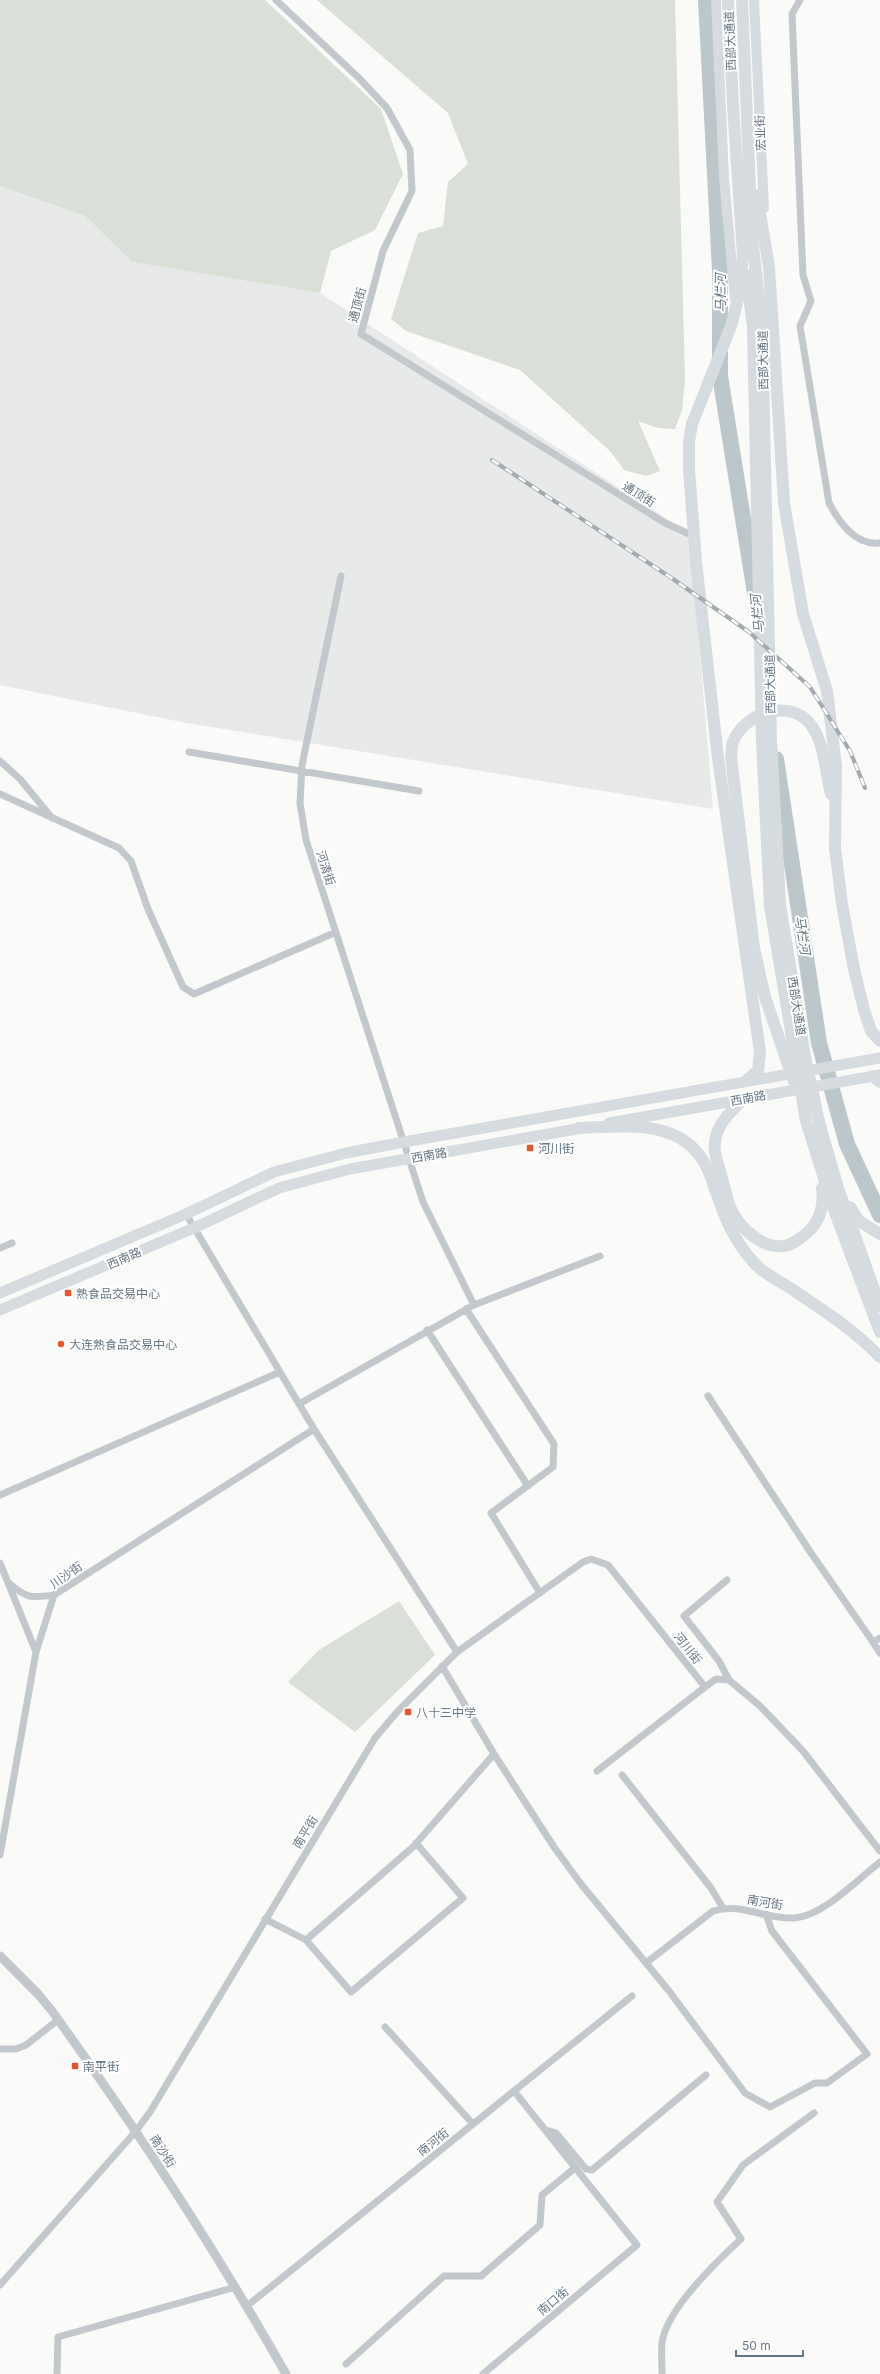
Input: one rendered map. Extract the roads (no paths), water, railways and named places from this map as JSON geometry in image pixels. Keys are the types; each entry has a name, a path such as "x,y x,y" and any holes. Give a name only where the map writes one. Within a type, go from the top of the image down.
{"highway":[{"name":"西部大通道","path":"728,0 733,106 743,255 757,326 762,740 770,906 806,1121 834,1210 880,1332"},
{"name":"西部大通道","path":"742,0 757,326 771,740 780,905 806,1062 820,1126 839,1191 880,1306"},
{"path":"747,127 757,199 769,266 784,503 803,614 827,691 836,766 835,848 838,876 854,969 871,1031 880,1041"},
{"path":"743,255 736,309 731,326 692,424 689,442 689,469 694,536 718,758 760,1052 758,1071 747,1080"},
{"path":"806,1121 765,997 756,956 731,757 733,742 748,722 757,716 775,711 787,711 800,715 810,724 820,742 836,815"},
{"path":"745,1098 727,1115 717,1133 714,1148 732,1211 741,1226 757,1238 771,1245 785,1246 799,1239 813,1227 823,1205 819,1163"},
{"path":"578,1128 654,1128 673,1133 686,1141 700,1155 712,1178 721,1212 740,1245 757,1266 825,1310 858,1335 880,1357"},
{"path":"839,1191 859,1221 880,1234"}],"main road":[{"path":"716,0 724,178 736,309"},
{"name":"宏业街","path":"754,0 761,171 769,266"},
{"path":"752,237 761,171"},
{"path":"724,178 736,240 743,255"},
{"name":"西南路","path":"0,1293 186,1214 274,1172 346,1153 404,1142 747,1080 880,1058"},
{"name":"西南路","path":"0,1310 194,1228 279,1188 350,1169 791,1090 875,1078"}],"street":[{"name":"通顶街","path":"276,0 359,78 387,108 410,150 412,191 383,251 361,334 658,518 694,536"},
{"path":"800,0 792,14 792,30 803,275 811,302 800,326 829,503 839,522 856,537 871,544 880,543"},
{"name":"河清街","path":"341,576 301,770 300,803 306,840 334,933 423,1202 474,1305"},
{"path":"189,752 419,791"},
{"path":"0,761 20,779 54,819"},
{"path":"0,794 119,848 131,861 148,909 182,987 194,994 334,933"},
{"path":"186,1214 314,1430 456,1652"},
{"path":"0,1248 12,1243"},
{"path":"299,1404 427,1330 474,1305 600,1256"},
{"path":"466,1309 554,1444 553,1467 491,1513 540,1593"},
{"path":"427,1330 528,1486"},
{"path":"0,1495 280,1372"},
{"path":"708,1396 811,1553 877,1640 880,1653"},
{"name":"川沙街","path":"0,1855 36,1652 54,1595 314,1430"},
{"name":"河川街","path":"456,1652 584,1562 591,1559 608,1565 704,1687"},
{"path":"0,1563 36,1652"},
{"path":"727,1580 684,1616 719,1661 729,1680 760,1706 803,1751 880,1851"},
{"path":"8,1582 21,1594 32,1598 54,1595"},
{"name":"南平街","path":"0,2285 136,2131 150,2112 375,1738 396,1712 456,1652"},
{"path":"442,1666 494,1754 554,1847 581,1884 646,1963 745,2093 770,2107 815,2083 827,2083 867,2054 772,1931 766,1914"},
{"path":"597,1771 704,1687 716,1679 729,1680"},
{"path":"306,1940 416,1843 494,1754"},
{"path":"622,1775 711,1888 723,1908"},
{"path":"266,1919 306,1940 351,1992 463,1898 416,1843"},
{"name":"南河街","path":"646,1963 713,1911 723,1908 748,1909 766,1914 794,1918 816,1912 880,1862"},
{"name":"南沙街","path":"0,1956 38,1994 136,2131 236,2287 286,2374"},
{"name":"南河街","path":"247,2306 632,1996"},
{"path":"0,2049 16,2049 26,2045 58,2020"},
{"path":"385,2027 473,2124"},
{"path":"546,2130 556,2133 586,2169 592,2170 706,2075"},
{"path":"346,2364 444,2276 481,2276 540,2225 542,2195 576,2167 514,2091"},
{"path":"662,2374 662,2342 672,2316 713,2265 741,2239 717,2202 742,2165 814,2112"},
{"name":"南口街","path":"483,2374 638,2245 576,2167"},
{"path":"57,2374 58,2337 236,2287"}],"waterway":[{"name":"马栏河","path":"706,0 720,270 720,376 755,593"},
{"name":"马栏河","path":"776,759 819,1043 847,1144 880,1215"}],"railway":[{"path":"492,460 670,577 749,632 810,687 850,751 865,788"}],"place":[{"name":"河川街","path":"530,1148"},
{"name":"熟食品交易中心","path":"68,1293"},
{"name":"大连熟食品交易中心","path":"61,1344"},
{"name":"八十三中学","path":"408,1712"},
{"name":"南平街","path":"75,2066"}]}
